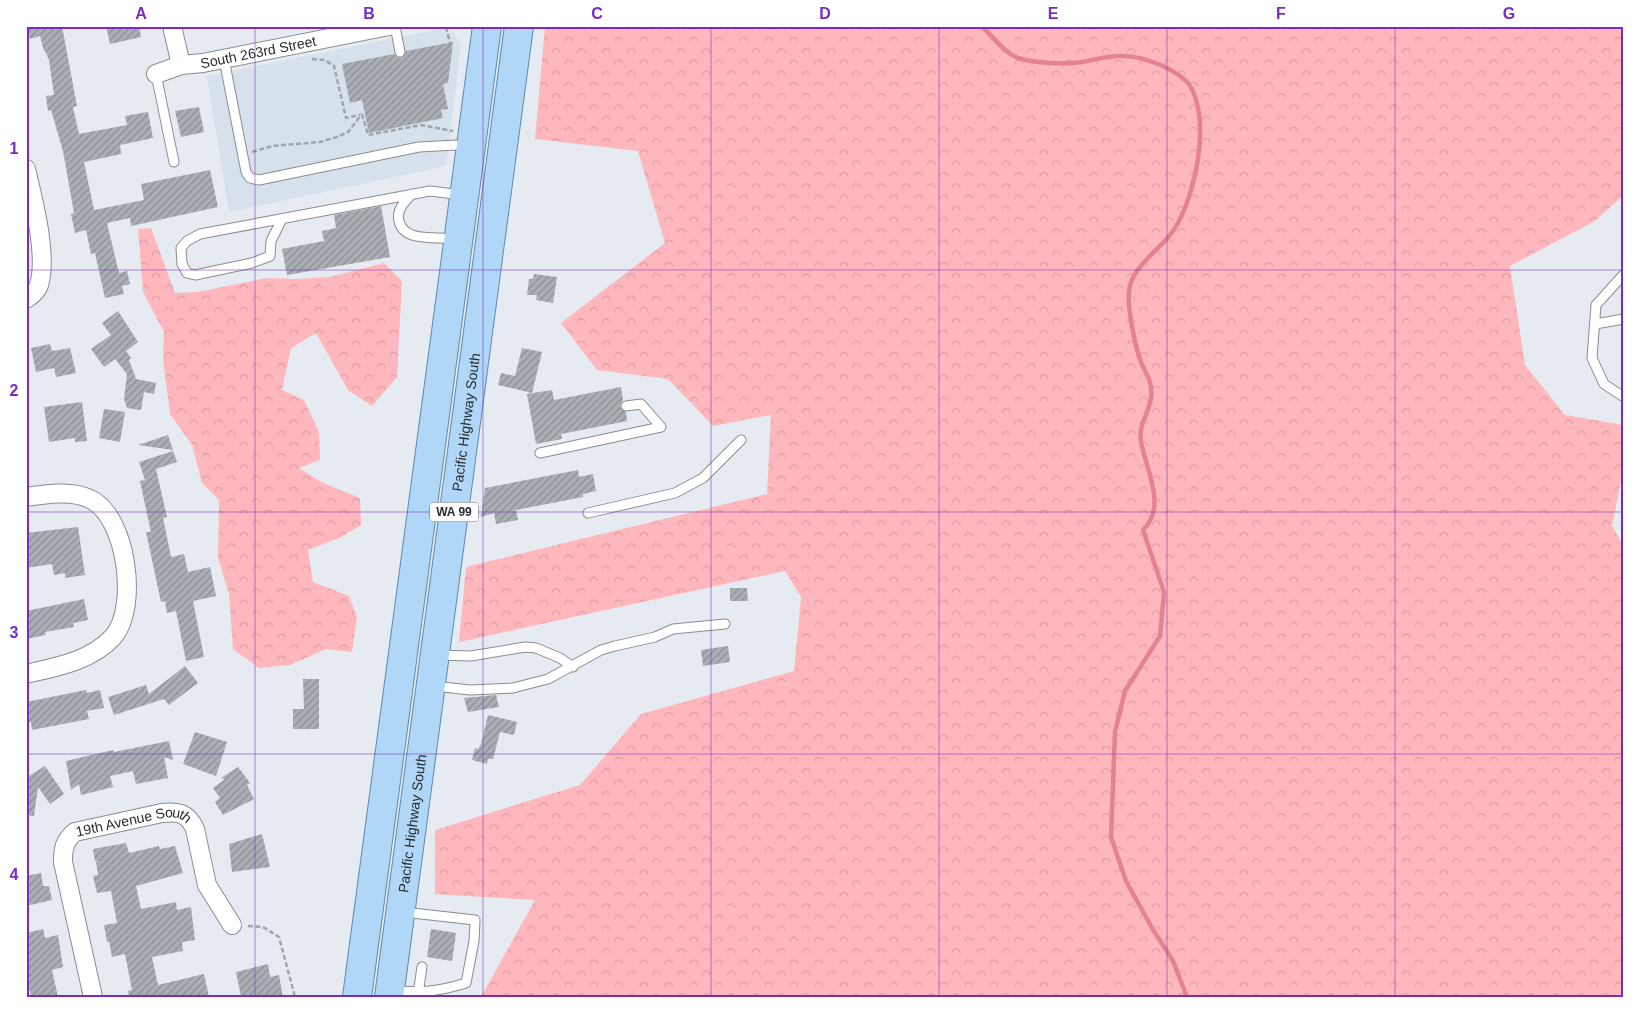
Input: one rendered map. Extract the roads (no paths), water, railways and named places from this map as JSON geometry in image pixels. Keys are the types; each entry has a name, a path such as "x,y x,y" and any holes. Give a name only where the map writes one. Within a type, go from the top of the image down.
{"main road":[{"name":"Pacific Highway South","path":"389,993 436,655 519,26"},
{"path":"486,36 493,105 490,123 503,146"},
{"name":"WA 99","path":"357,997 465,195 464,141 486,36"},
{"path":"464,141 484,164 481,195 489,252"},
{"path":"380,837 382,904 376,982 389,993"}],"street":[{"path":"172,26 181,65"},
{"name":"South 263rd Street","path":"156,74 181,65 389,26"},
{"path":"26,168 40,242 41,275 32,293"},
{"path":"26,497 66,494 92,499 108,515 122,552 127,600 118,630 102,646 84,657 26,674"},
{"name":"19th Avenue South","path":"93,997 63,862 63,849 67,838 75,832 173,811 182,813 190,819 195,829 210,894 232,925"}],"lane":[{"path":"395,26 400,52"},
{"path":"224,58 246,172 250,178 260,180 419,147 456,145 464,141"},
{"path":"156,74 174,162"},
{"path":"282,219 271,241 270,256 252,263 195,274 187,273 184,269 181,248 195,236 282,219 412,194 430,191 465,195"},
{"path":"412,194 402,204 398,217 400,228 409,236 459,240"},
{"path":"1624,274 1596,304 1592,358 1604,384 1624,397"},
{"path":"1595,324 1624,319"},
{"path":"540,453 661,427 641,404 626,406"},
{"path":"588,513 676,493 704,478 741,440"},
{"path":"431,685 470,690 513,688 548,679 601,650 655,637 672,629 725,624"},
{"path":"436,655 471,656 525,647 536,648 560,658 573,667"},
{"path":"389,993 444,994 466,983 475,935 475,920 400,911"},
{"path":"418,994 422,967"}],"waterway":[{"path":"981,26 1013,56 1025,60 1067,63 1131,56 1163,66 1188,83 1195,98 1199,116 1198,158 1194,179 1181,217 1168,238 1135,274 1129,291 1130,316 1134,337 1141,362 1150,382 1151,391 1151,399 1142,427 1141,441 1153,487 1154,510 1143,530 1164,592 1160,636 1125,691 1115,732 1111,837 1126,881 1173,961 1187,997"}]}
